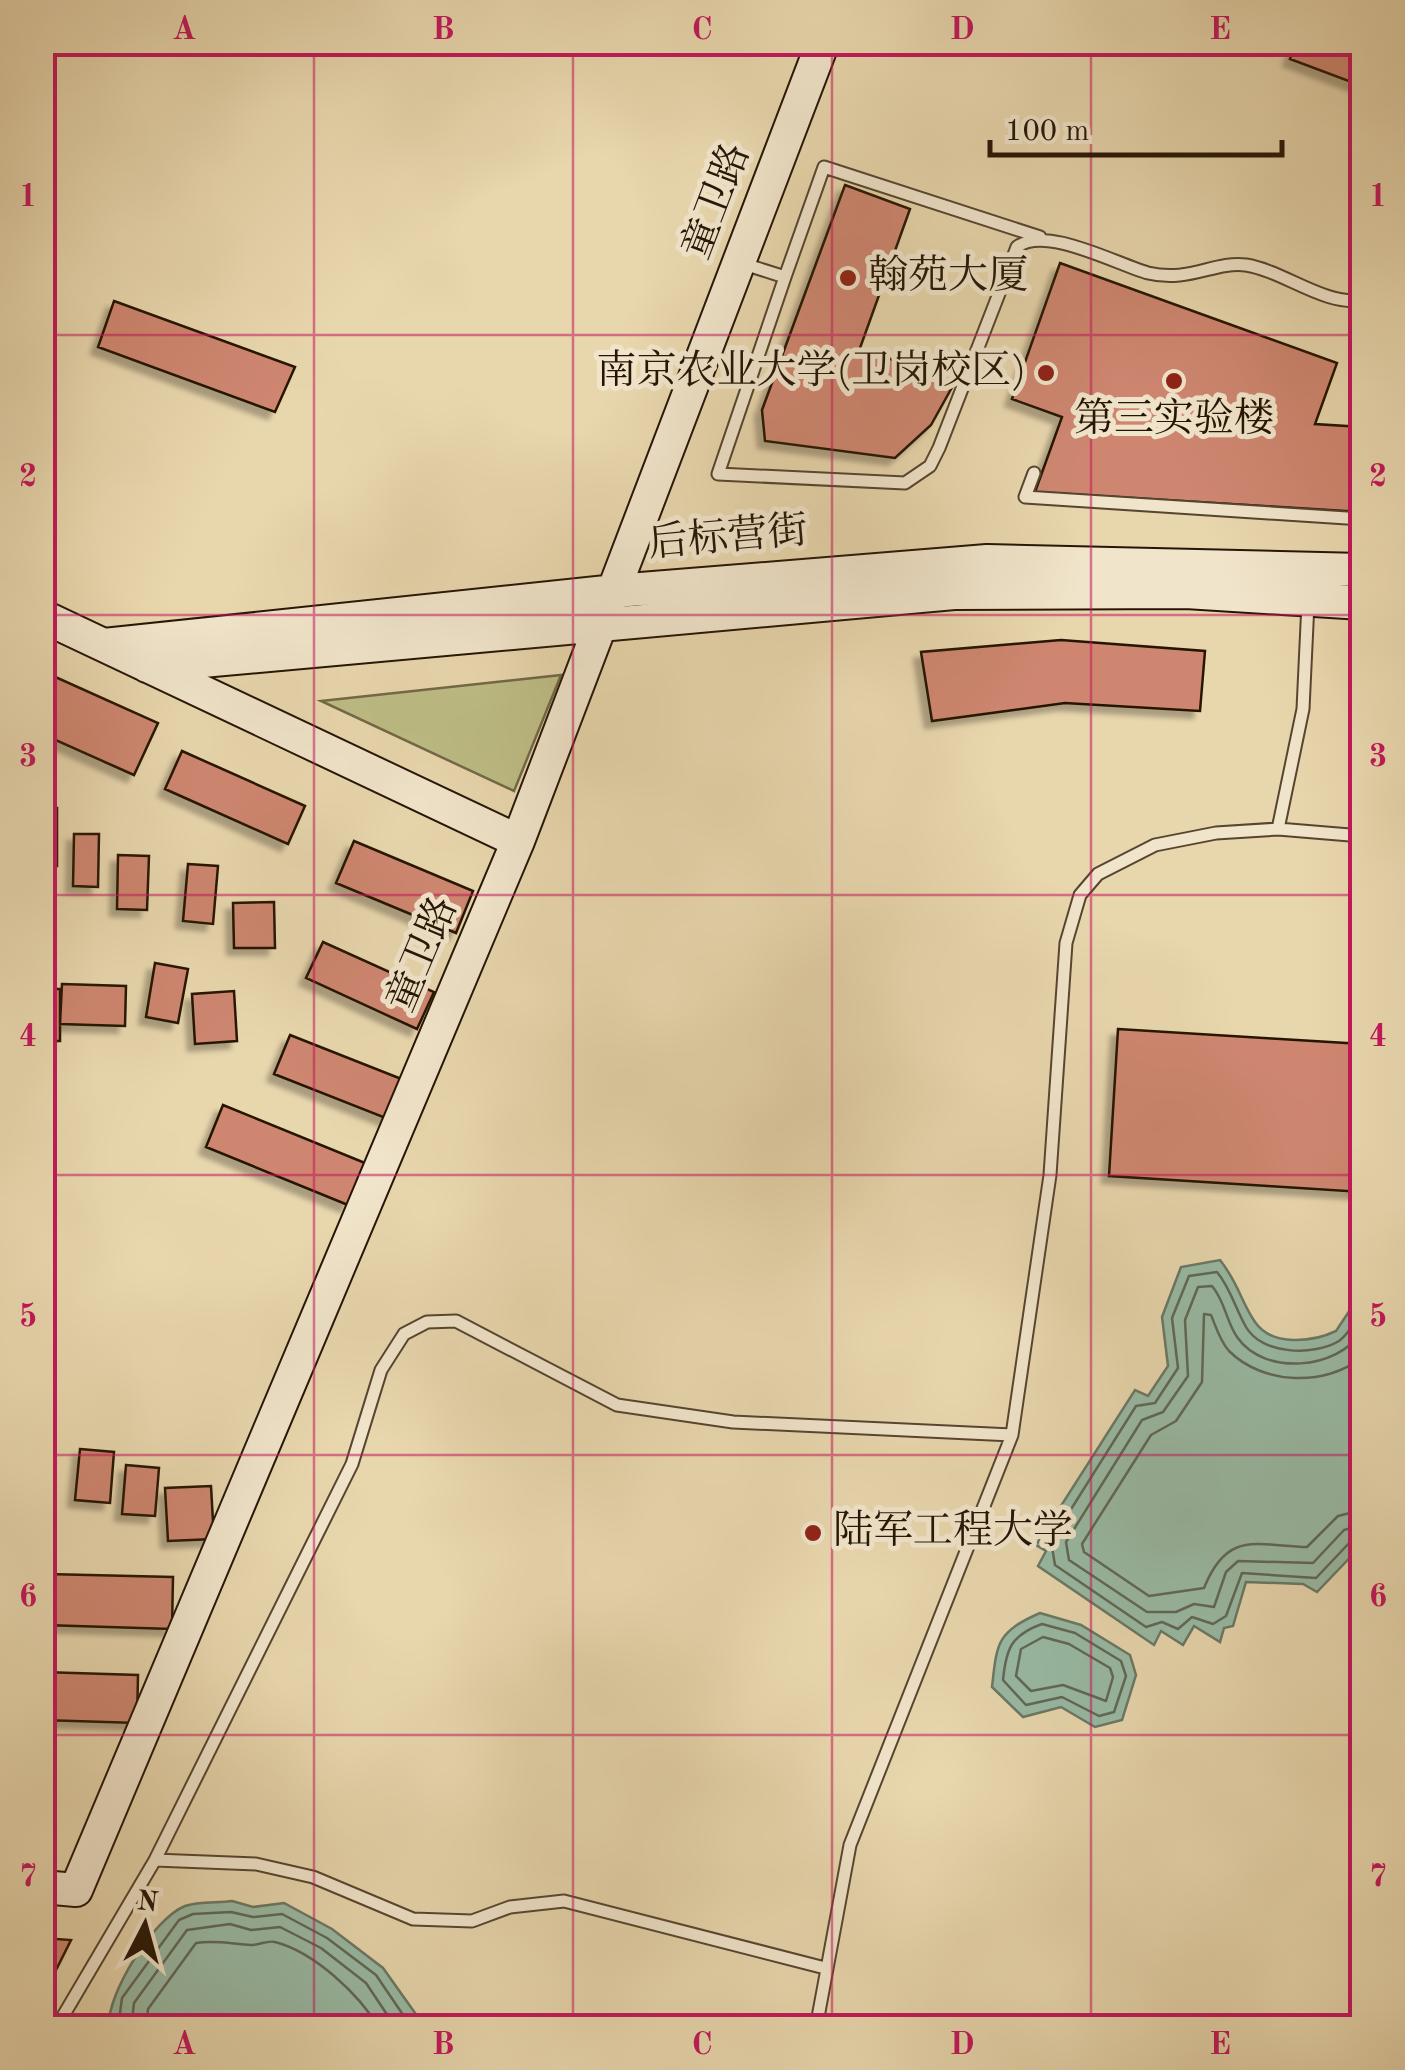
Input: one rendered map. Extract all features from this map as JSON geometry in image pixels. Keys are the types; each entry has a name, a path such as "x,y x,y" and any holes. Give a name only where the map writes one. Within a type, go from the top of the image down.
{"street":[{"name":"童卫路","path":"42,1886 76,1890 518,841 611,606 823,42"},
{"name":"后标营街","path":"104,645 611,606 954,593 1168,592 1309,583 1362,570"},
{"name":"后标营街","path":"1309,583 1362,603"},
{"name":"后标营街","path":"148,666 611,606"},
{"path":"42,616 518,841"}],"lane":[{"path":"1051,240 1027,240 1017,247 930,466 904,483 718,474 824,168 1051,240 1148,272 1195,276 1241,265 1344,300 1362,300"},
{"path":"740,262 785,277"},
{"path":"1034,473 1025,497 1362,518"},
{"path":"1278,828 1303,709 1309,583"},
{"path":"816,2028 850,1845 1012,1435 1050,1174 1066,944 1080,895 1098,874 1155,845 1216,833 1278,828 1362,836"},
{"path":"56,2028 155,1860 352,1464 381,1370 404,1334 428,1322 456,1321 616,1405 733,1422 1012,1435"},
{"path":"155,1860 256,1864 294,1873 413,1919 472,1921 510,1907 564,1901 825,1968"},
{"path":"929,2028 1012,2024 1039,2028"}],"shaded area":[{"path":"561,675 514,791 321,701"}],"water":[{"path":"1220,1260 1255,1322 1262,1330 1282,1339 1305,1340 1336,1331 1362,1292 1362,1545 1317,1592 1303,1584 1246,1582 1233,1626 1224,1628 1220,1642 1194,1626 1183,1645 1161,1631 1154,1645 1038,1566 1046,1551 1036,1545 1135,1390 1148,1396 1168,1366 1162,1317 1181,1267"},
{"path":"1040,1613 1081,1625 1130,1655 1136,1675 1122,1720 1095,1727 1061,1707 1023,1717 992,1687 1002,1640 1015,1626"},
{"path":"232,1901 253,1907 284,1903 332,1929 383,1968 425,2027 109,2027 115,1996 124,1978 160,1925 185,1906"}],"building":[{"path":"1296,42 1362,42 1362,86 1290,59"},
{"name":"翰苑大厦","path":"845,185 910,209 860,348 955,382 931,425 895,458 765,441 762,410"},
{"name":"第三实验楼","path":"1060,263 1337,363 1315,424 1362,427 1362,512 1035,492 1062,417 1012,399"},
{"path":"114,301 295,367 275,412 98,347"},
{"path":"1061,640 1205,651 1200,711 1065,703 932,721 921,652"},
{"path":"42,671 158,723 134,775 42,734"},
{"path":"182,751 305,806 288,844 165,789"},
{"path":"42,807 57,808 57,866 42,866"},
{"path":"74,834 99,834 98,887 73,886"},
{"path":"354,841 473,891 456,933 336,883"},
{"path":"118,855 149,856 147,910 117,909"},
{"path":"188,864 218,866 213,924 183,921"},
{"path":"274,902 275,948 234,948 233,903"},
{"path":"323,942 434,992 417,1029 306,978"},
{"path":"155,963 188,969 178,1023 146,1017"},
{"path":"62,984 126,986 125,1026 60,1024"},
{"path":"42,989 60,989 60,1041 42,1041"},
{"path":"234,991 237,1041 195,1044 192,994"},
{"path":"1118,1029 1362,1044 1362,1192 1109,1176"},
{"path":"290,1035 404,1080 388,1119 274,1074"},
{"path":"223,1105 365,1163 348,1205 206,1147"},
{"path":"42,1414 51,1414 50,1460 42,1460"},
{"path":"80,1449 114,1452 110,1503 75,1500"},
{"path":"126,1465 159,1468 155,1516 122,1514"},
{"path":"211,1486 214,1539 168,1541 165,1488"},
{"path":"46,1574 173,1577 172,1629 44,1625"},
{"path":"42,1672 138,1675 137,1723 42,1720"},
{"path":"42,1779 53,1780 49,1835 42,1834"},
{"path":"42,1938 71,1940 42,1998"}],"place":[{"name":"翰苑大厦","path":"848,278"},
{"name":"南京农业大学(卫岗校区)","path":"1046,373"},
{"name":"第三实验楼","path":"1174,381"},
{"name":"陆军工程大学","path":"813,1533"}]}
